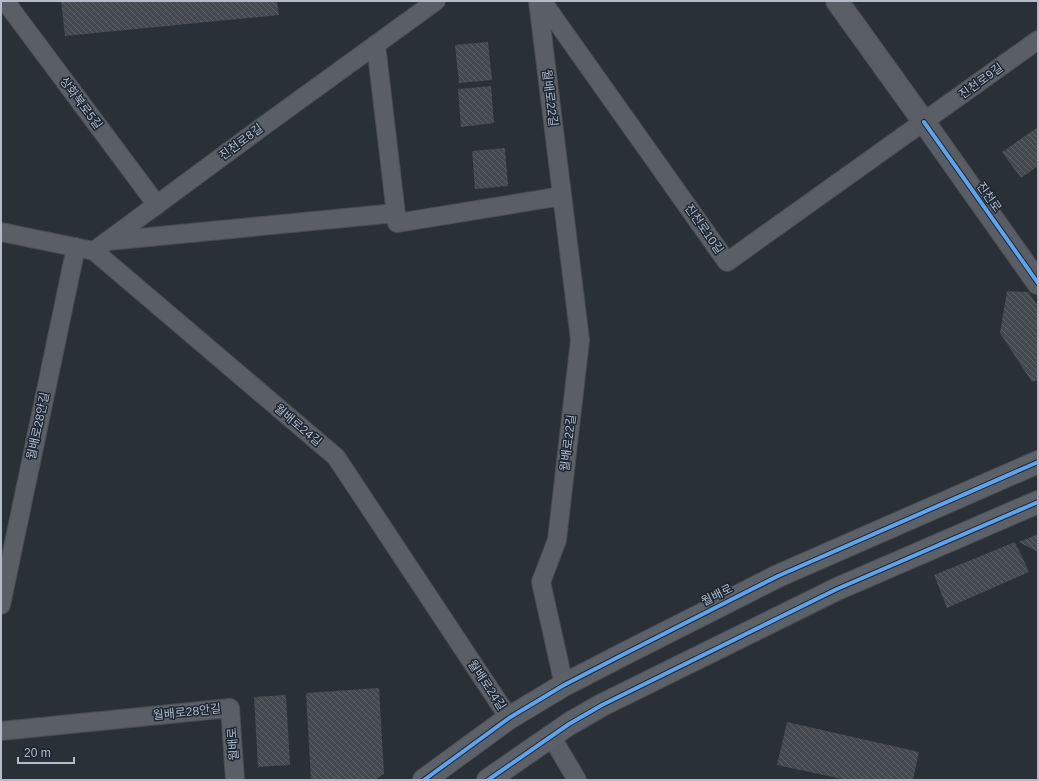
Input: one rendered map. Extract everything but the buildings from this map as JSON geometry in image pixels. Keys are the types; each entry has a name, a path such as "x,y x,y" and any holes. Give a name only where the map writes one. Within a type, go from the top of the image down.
{"main road":[{"name":"진천로","path":"837,1 1038,283"},
{"name":"월배로","path":"424,780 509,718 564,685 778,576 1038,462"},
{"path":"488,780 569,724 602,705 838,589 1038,502"}],"street":[{"name":"상화북로5길","path":"5,1 157,204"},
{"name":"진천로8길","path":"101,246 435,1"},
{"name":"월배로22길","path":"538,1 580,340 557,540 541,582 564,685"},
{"name":"진천로10길","path":"542,1 727,262 924,122"},
{"name":"진천로9길","path":"924,122 1038,40"},
{"path":"376,45 397,218"},
{"path":"101,246 397,218 562,196"},
{"name":"월배로24길","path":"1,232 76,247 101,246 336,457 509,718"},
{"name":"월배로28안길","path":"1,605 76,247"},
{"name":"월배로28안길","path":"1,731 230,708"},
{"name":"월배로","path":"230,708 235,780"},
{"path":"551,736 577,780"}],"cycle path":[{"path":"924,122 1038,283"},
{"path":"424,780 509,718 564,685 778,576 1038,462"},
{"path":"488,780 569,724 602,705 837,589 1038,502"}]}
